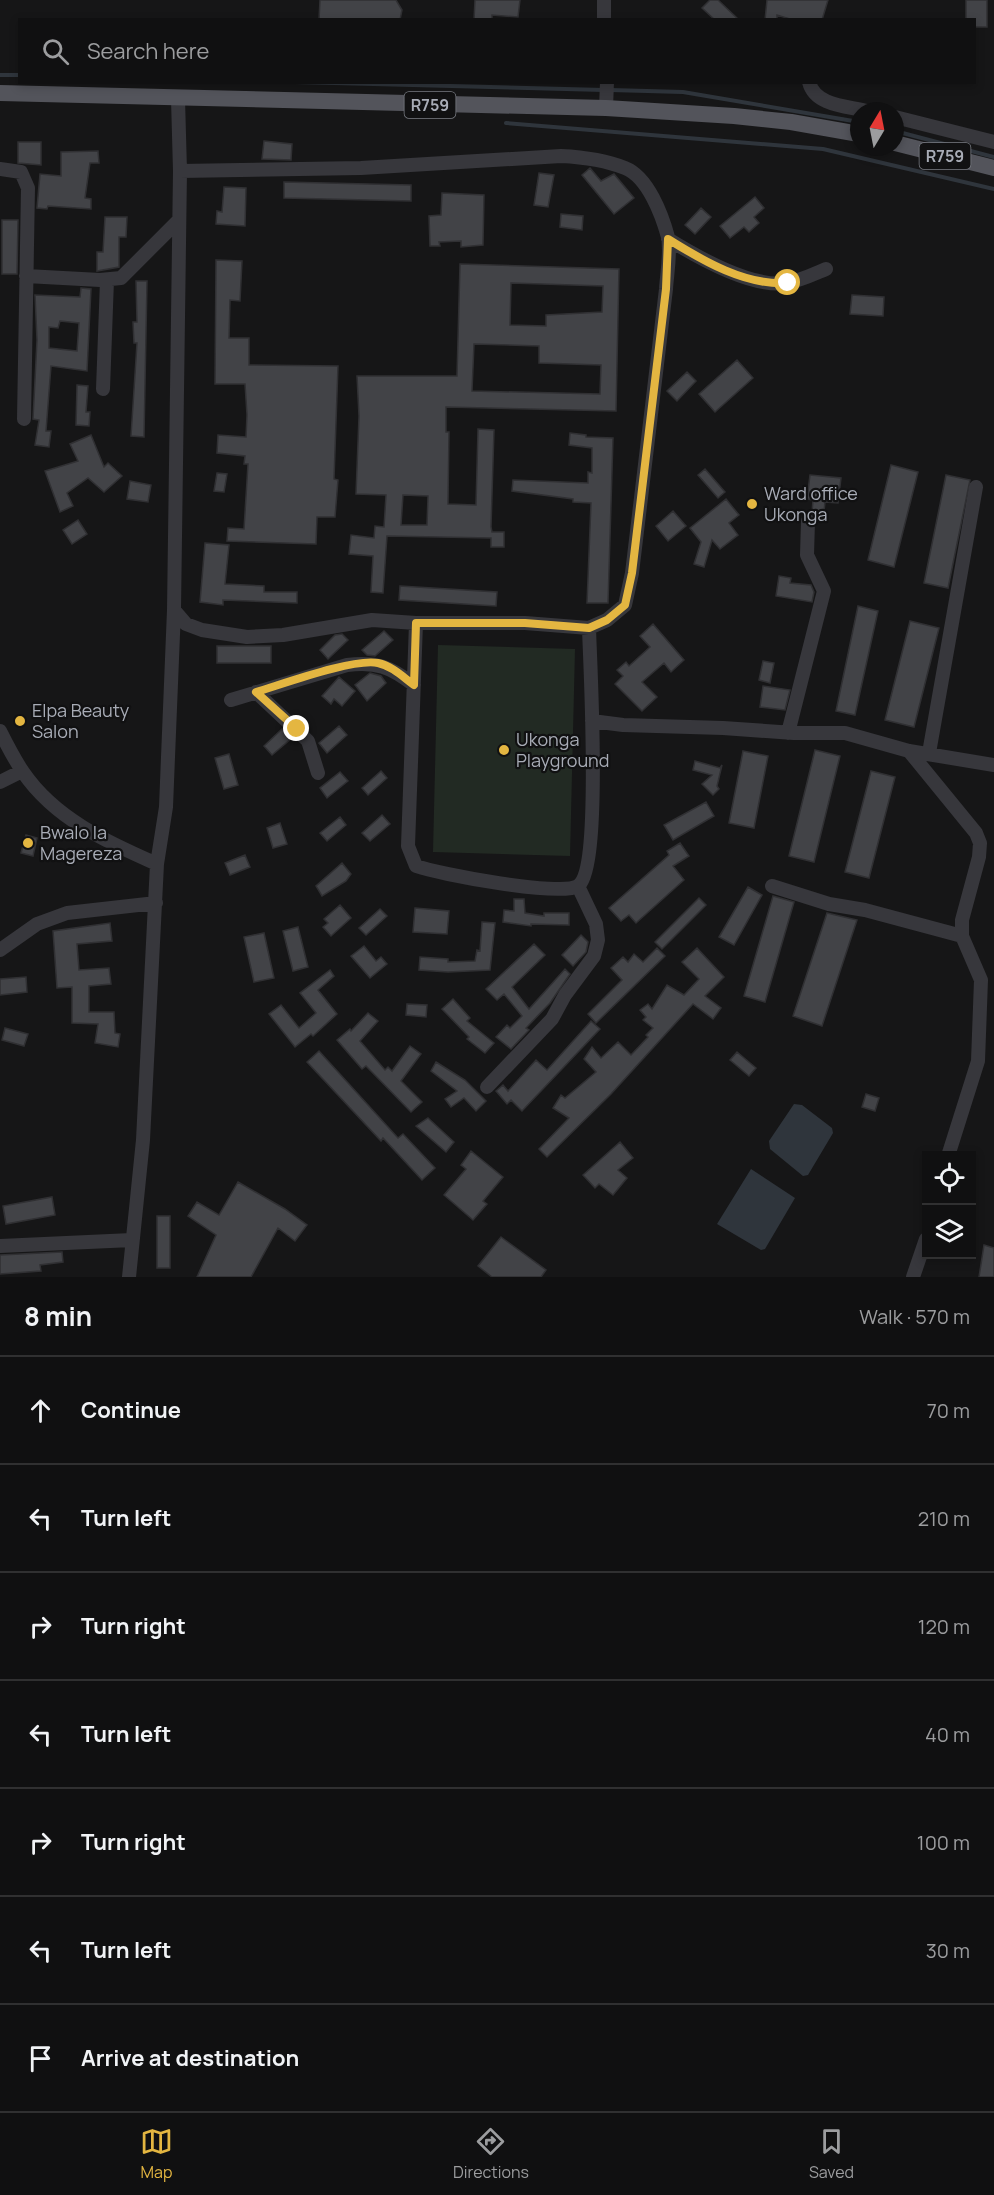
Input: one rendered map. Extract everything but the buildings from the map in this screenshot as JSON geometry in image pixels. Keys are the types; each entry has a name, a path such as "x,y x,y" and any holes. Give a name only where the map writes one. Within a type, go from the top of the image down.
{"main road":[{"name":"R759","path":"0,93 606,108 734,116 791,122 850,132"},
{"name":"R759","path":"904,145 994,168"}],"street":[{"path":"604,0 604,18"},
{"path":"606,108 607,84"},
{"path":"810,84 812,92 821,100 850,107"},
{"path":"129,1277 143,1140 157,864 166,807 174,610 180,171 178,99"},
{"path":"904,119 994,142 977,164"},
{"path":"174,610 186,624 202,630 247,637 284,635 372,620 416,623 525,623 589,628 607,620 625,605 632,573 666,289 668,239 646,186 627,168 583,157 561,156 361,168 180,171"},
{"path":"0,169 21,172 28,188 24,419"},
{"path":"26,276 107,280 126,276 178,221"},
{"path":"668,239 703,261 767,282 788,283 826,269"},
{"path":"103,388 107,280"},
{"path":"929,753 976,487"},
{"path":"788,733 824,591 807,555 808,521"},
{"path":"416,623 408,846 416,866 438,873 550,889 571,889 578,886 584,880 588,865 591,837 592,721 589,628"},
{"path":"231,700 347,665 363,663 378,663 393,669 414,685"},
{"path":"256,692 308,741 318,773"},
{"path":"592,721 623,725 860,735 909,751 994,765"},
{"path":"0,731 22,771 54,807 105,841 157,864"},
{"path":"909,751 976,833 980,843 979,857 962,920 962,936 981,980 978,1061 949,1151"},
{"path":"0,782 22,771"},
{"path":"487,1087 552,1019 594,956 598,940 596,924 578,886"},
{"path":"772,886 829,904 865,910 962,936"},
{"path":"0,950 38,924 67,913 156,903"},
{"path":"0,1246 132,1239"},
{"path":"913,1277 922,1253"}],"shaded area":[{"name":"Ukonga Playground","path":"438,645 575,649 570,856 433,852"},
{"path":"794,1104 802,1105 832,1128 833,1133 808,1175 803,1176 770,1149 769,1141"},
{"path":"751,1169 795,1198 765,1249 761,1250 717,1224"}],"waterway":[{"path":"0,75 18,75"},
{"path":"372,84 604,90"},
{"path":"611,90 683,92 850,120"},
{"path":"506,123 823,149 994,189"},
{"path":"904,133 994,157"}],"place":[{"name":"Ward office Ukonga","path":"752,504"},
{"name":"Elpa Beauty Salon","path":"20,721"},
{"name":"Ukonga Playground","path":"504,750"},
{"name":"Bwalo la Magereza","path":"28,843"}],"route":[{"path":"297,729 277,714 256,692 347,665 363,663 378,663 393,669 414,685 416,623 525,623 589,628 617,613 625,605 632,573 666,289 668,239 703,261 767,282 788,283"}]}
